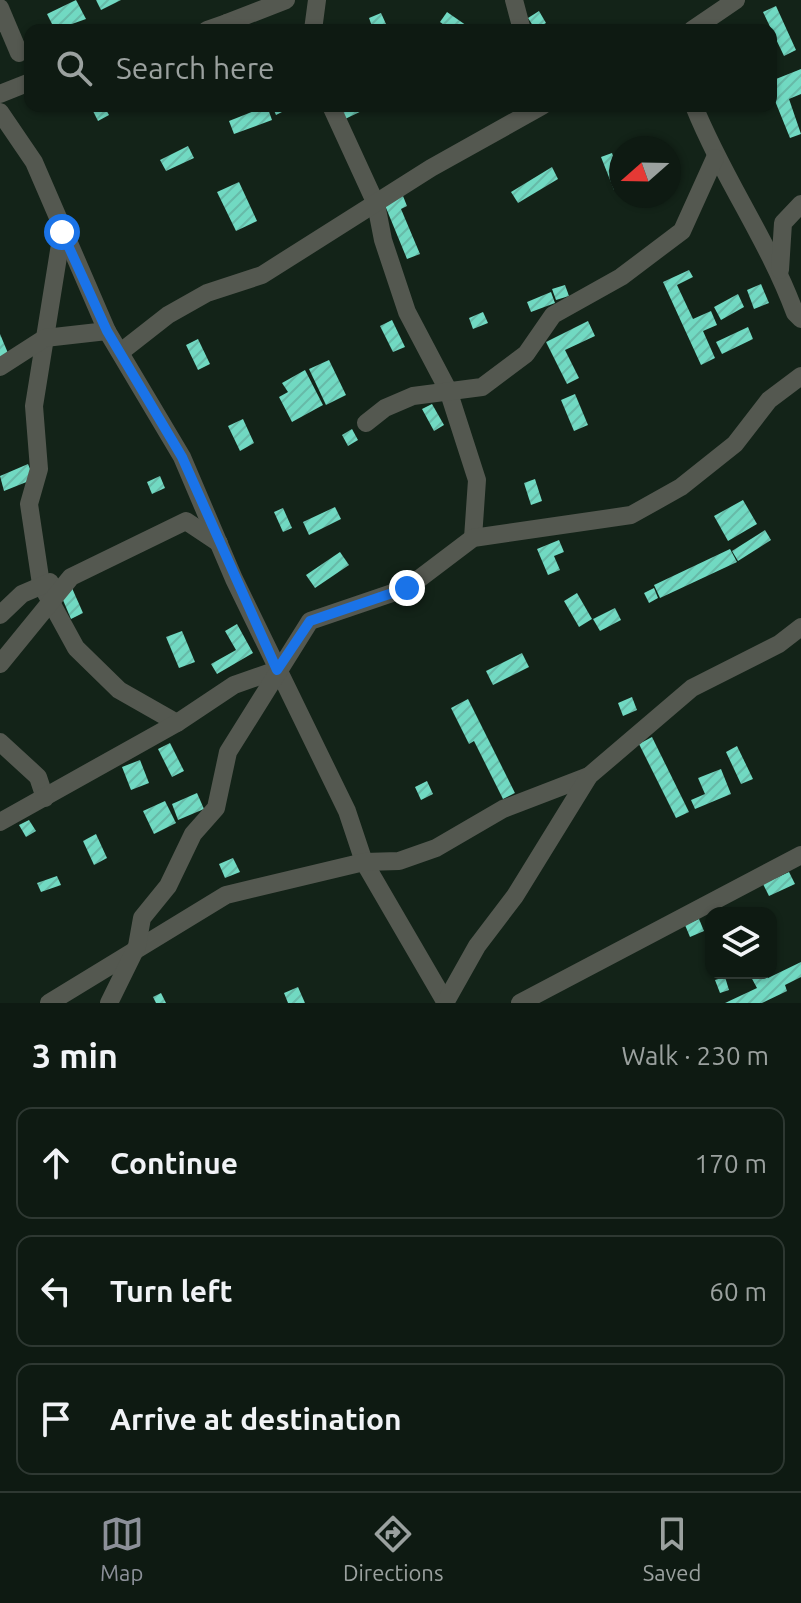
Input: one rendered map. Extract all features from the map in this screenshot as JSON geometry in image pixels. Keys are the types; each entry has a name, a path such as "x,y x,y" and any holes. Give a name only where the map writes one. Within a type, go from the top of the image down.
{"street":[{"path":"239,24 286,0"},
{"path":"314,24 317,0"},
{"path":"514,0 520,24"},
{"path":"701,24 736,0"},
{"path":"0,8 19,53"},
{"path":"0,94 24,84"},
{"path":"0,112 34,162 107,331 122,351 182,457 277,670 347,811 364,862 446,1003"},
{"path":"334,112 376,204 383,240 407,312 448,390 477,480 473,538"},
{"path":"122,351 168,315 207,293 262,275 431,168 531,112"},
{"path":"696,112 715,158 780,273 795,313 801,319"},
{"path":"366,423 385,408 413,396 482,387 526,354 553,315 621,277 682,231 715,158"},
{"path":"780,273 783,223 801,204"},
{"path":"62,232 34,406 39,469 29,504 41,584 48,603 76,648 119,690 177,723"},
{"path":"0,367 45,338 107,331"},
{"path":"109,1003 137,946 142,918 168,886 193,834 216,808 228,752 310,621 407,588 473,538 631,515 681,487 735,444 769,400 801,376"},
{"path":"0,615 22,594 41,584 71,577 186,521 219,543"},
{"path":"0,664 71,577"},
{"path":"446,1003 477,946 515,896 589,776 692,688 779,644 801,627"},
{"path":"779,644 801,648"},
{"path":"0,822 177,723 234,685 277,670"},
{"path":"0,742 38,777 45,798"},
{"path":"49,1003 137,946 226,895 364,862 399,861 436,848 503,809 589,776"},
{"path":"520,1003 801,855"}],"building":[{"path":"76,0 86,19 72,24 52,24 47,14"},
{"path":"96,0 121,0 101,10"},
{"path":"776,6 796,50 784,56 777,41 777,24 769,24 763,12"},
{"path":"539,11 546,23 532,24 528,18"},
{"path":"447,12 464,24 443,24 440,22"},
{"path":"381,13 386,24 371,24 369,18"},
{"path":"801,69 801,94 789,99 801,134 790,138 777,106 777,79"},
{"path":"94,112 107,112 109,115 98,121"},
{"path":"252,112 269,112 272,120 234,134 229,121"},
{"path":"339,112 360,112 343,120"},
{"path":"188,146 194,158 166,171 160,160"},
{"path":"609,154 609,177 601,157"},
{"path":"552,167 558,179 518,203 511,192"},
{"path":"239,182 257,221 236,231 217,192"},
{"path":"403,196 407,206 401,209 420,254 407,259 384,203"},
{"path":"689,270 693,277 677,285 693,319 711,311 717,325 703,331 715,358 701,365 663,282"},
{"path":"761,284 769,303 754,309 747,290"},
{"path":"565,285 569,296 556,300 552,289"},
{"path":"551,292 555,303 531,312 527,302"},
{"path":"738,294 744,307 721,320 714,307"},
{"path":"483,312 488,323 473,329 469,318"},
{"path":"392,320 405,347 393,352 380,326"},
{"path":"588,321 595,336 565,350 579,378 567,384 546,342"},
{"path":"748,327 753,339 722,354 716,342"},
{"path":"0,334 10,358 0,360"},
{"path":"198,339 210,364 198,370 186,345"},
{"path":"329,360 346,395 326,405 309,369"},
{"path":"305,370 323,405 292,422 279,397 288,392 282,383"},
{"path":"575,394 588,425 574,431 561,400"},
{"path":"432,404 444,425 434,431 422,409"},
{"path":"243,419 254,443 240,451 228,426"},
{"path":"352,429 358,440 348,446 342,435"},
{"path":"28,464 34,479 4,491 0,476"},
{"path":"160,476 165,488 152,494 147,482"},
{"path":"535,479 542,501 531,505 524,483"},
{"path":"743,500 757,524 728,541 714,516"},
{"path":"335,507 341,519 309,535 303,522"},
{"path":"283,508 292,528 283,532 274,512"},
{"path":"765,530 771,540 738,561 732,551"},
{"path":"559,540 564,552 554,556 560,570 548,575 537,549"},
{"path":"730,549 737,562 660,598 654,585"},
{"path":"340,552 349,565 315,588 306,575"},
{"path":"72,588 83,613 71,619 60,593"},
{"path":"654,588 658,598 649,603 644,593"},
{"path":"577,593 592,619 579,627 564,601"},
{"path":"615,608 621,620 600,631 593,619"},
{"path":"237,624 253,653 217,674 211,664 236,650 225,631"},
{"path":"182,631 195,662 179,668 166,637"},
{"path":"522,653 529,667 493,685 486,671"},
{"path":"632,697 637,710 623,716 618,703"},
{"path":"468,699 515,793 503,799 474,741 469,744 451,708"},
{"path":"652,737 689,812 676,818 639,744"},
{"path":"170,743 184,771 172,777 158,749"},
{"path":"737,746 753,779 741,784 726,752"},
{"path":"140,760 149,783 131,790 122,767"},
{"path":"721,769 731,794 695,809 691,800 705,794 698,778"},
{"path":"427,781 433,794 421,800 415,787"},
{"path":"197,793 204,809 178,820 172,804"},
{"path":"165,801 176,823 154,834 143,811"},
{"path":"29,820 36,831 26,837 19,825"},
{"path":"96,834 107,858 94,865 83,841"},
{"path":"233,858 240,872 225,878 219,864"},
{"path":"789,872 795,884 769,896 763,884"},
{"path":"57,876 61,885 41,892 37,883"},
{"path":"699,919 704,931 690,937 685,925"},
{"path":"801,962 801,977 785,985 787,991 762,1003 725,1003 757,988 752,979 777,979 777,974"},
{"path":"726,979 729,990 720,993 715,980"},
{"path":"298,987 305,1003 288,1003 284,993"},
{"path":"161,993 166,1003 156,1003 153,997"}],"route":[{"path":"62,232 107,331 122,351 182,457 277,670 310,621 407,588"}]}
